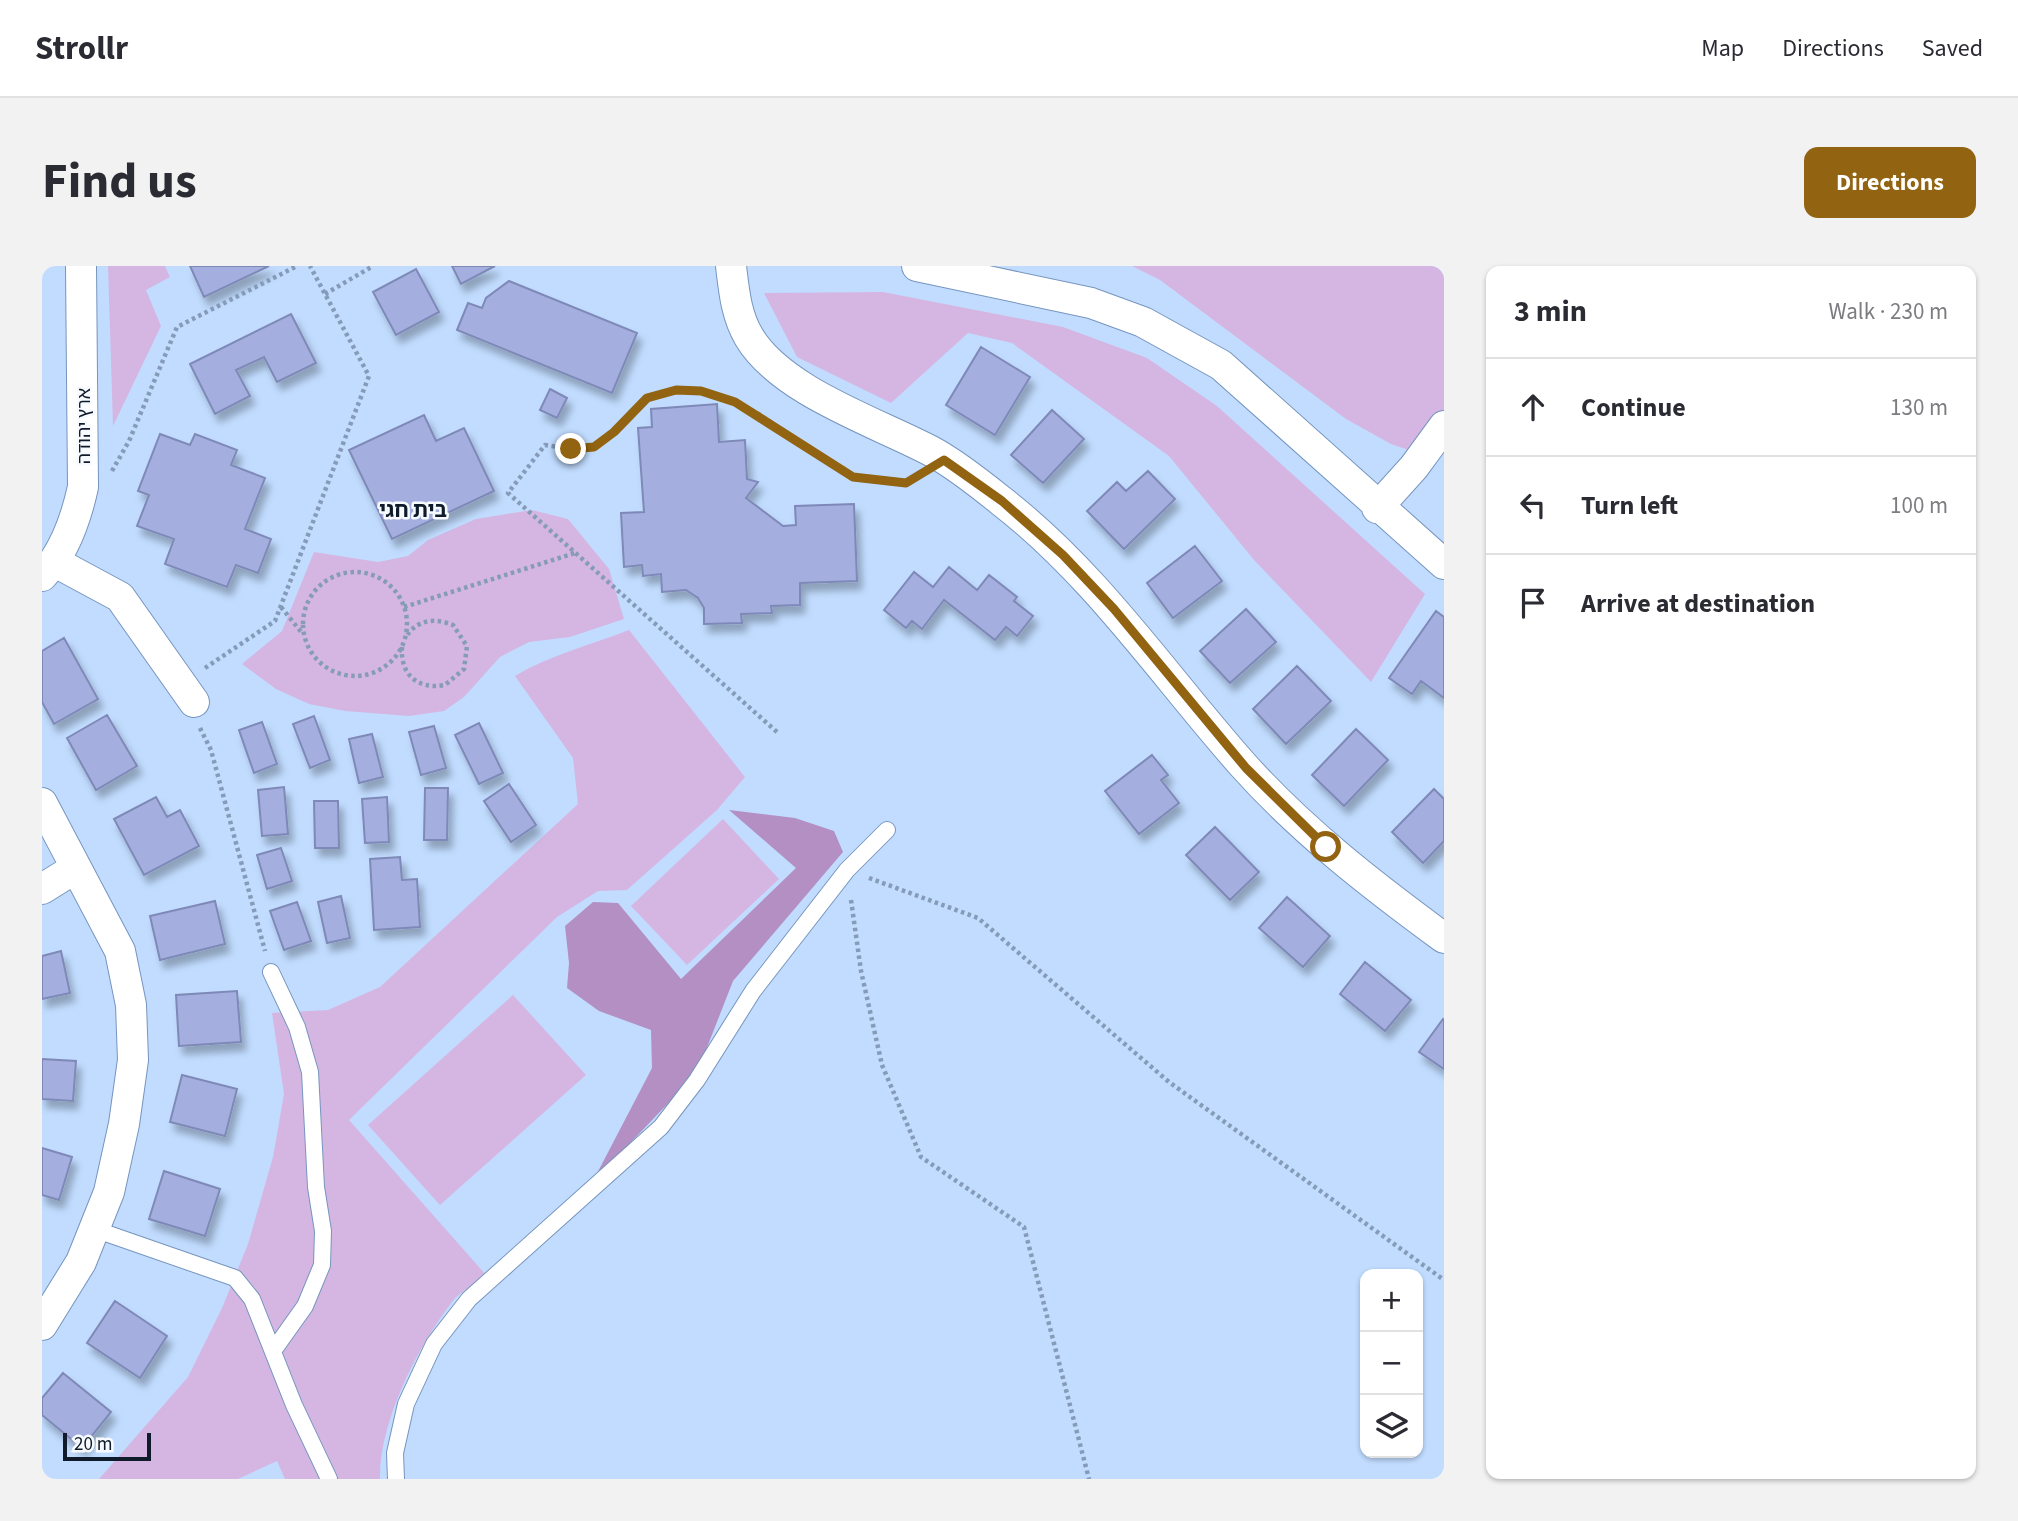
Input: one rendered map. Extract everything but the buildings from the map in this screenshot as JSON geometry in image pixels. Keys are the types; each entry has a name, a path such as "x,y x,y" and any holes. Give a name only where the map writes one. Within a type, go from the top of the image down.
{"street":[{"name":"ארץ יהודה","path":"48,569 77,514 83,487 81,266"},
{"path":"731,266 737,313 750,339 772,365 797,385 944,460 1002,501 1063,555 1114,609 1246,768 1326,847 1444,938"},
{"path":"917,266 1091,303 1184,343 1221,365 1377,508 1444,564"},
{"path":"1377,508 1414,467 1444,426"},
{"path":"48,569 120,597 188,693"},
{"path":"42,803 74,869 120,951 131,1005 133,1060 124,1124 109,1192 81,1262 42,1325"},
{"path":"42,889 74,869"}],"lane":[{"path":"396,1479 395,1453 406,1404 433,1344 470,1299 661,1127 697,1080 753,991 847,870 887,830"},
{"path":"271,972 298,1027 310,1072 316,1187 323,1231 322,1265 305,1306 273,1351"},
{"path":"94,1229 234,1278 252,1299 329,1479"}],"path":[{"path":"111,473 129,441 177,327 297,266"},
{"path":"271,972 211,750 195,719 188,693 275,621 369,376 310,266"},
{"path":"325,294 373,266"},
{"path":"776,732 508,493 545,445 571,449 594,447 614,432 647,398 676,390 701,391 735,402 853,477 906,483 944,460"},
{"path":"404,607 575,553"},
{"path":"302,633 305,605 315,590 329,578 346,572 364,572 382,579 396,590 404,607 407,624 402,646 401,662 406,672 422,685 445,685 464,668 467,646 453,625 430,620 419,624 404,639"},
{"path":"280,606 302,633 309,651 321,664 336,674 360,677 377,672 392,661 402,646"},
{"path":"1089,1479 1024,1227 921,1157 882,1065 861,971 847,870 978,918 1169,1082 1444,1280"}],"shaded area":[{"path":"108,266 165,266 170,277 146,290 161,326 113,426"},
{"path":"1132,266 1437,266 1444,271 1444,453 1423,455 1391,444 1346,419 1160,280"},
{"path":"883,292 1063,327 1147,358 1217,406 1425,594 1371,682 1254,560 1169,456 1012,343 968,333 891,403 797,357 764,293"},
{"path":"532,510 568,519 609,569 624,619 570,637 529,642 500,657 464,697 444,711 409,716 345,711 309,704 276,689 242,664 282,631 314,552 378,562 408,556 428,540 476,519"},
{"path":"629,630 745,777 717,810 627,890 598,891 557,917 349,1120 487,1276 455,1298 414,1362 386,1433 380,1479 285,1479 277,1461 238,1479 99,1479 188,1377 222,1308 248,1244 273,1157 284,1094 272,1013 328,1010 380,987 578,804 573,758 515,676 556,656"},
{"path":"729,810 795,818 834,831 843,852 733,981 697,1073 592,1183 652,1068 651,1030 599,1011 567,988 569,963 565,926 593,902 618,903 681,979 796,868"},
{"path":"723,819 779,879 687,965 631,906"},
{"path":"513,995 586,1075 440,1205 368,1125"}],"district":[{"name":"בית חגי","path":"413,510"}],"route":[{"path":"571,449 594,447 614,432 647,398 676,390 701,391 735,402 757,413 853,477 906,483 944,460 1002,501 1063,555 1114,609 1246,768 1326,847"}]}
